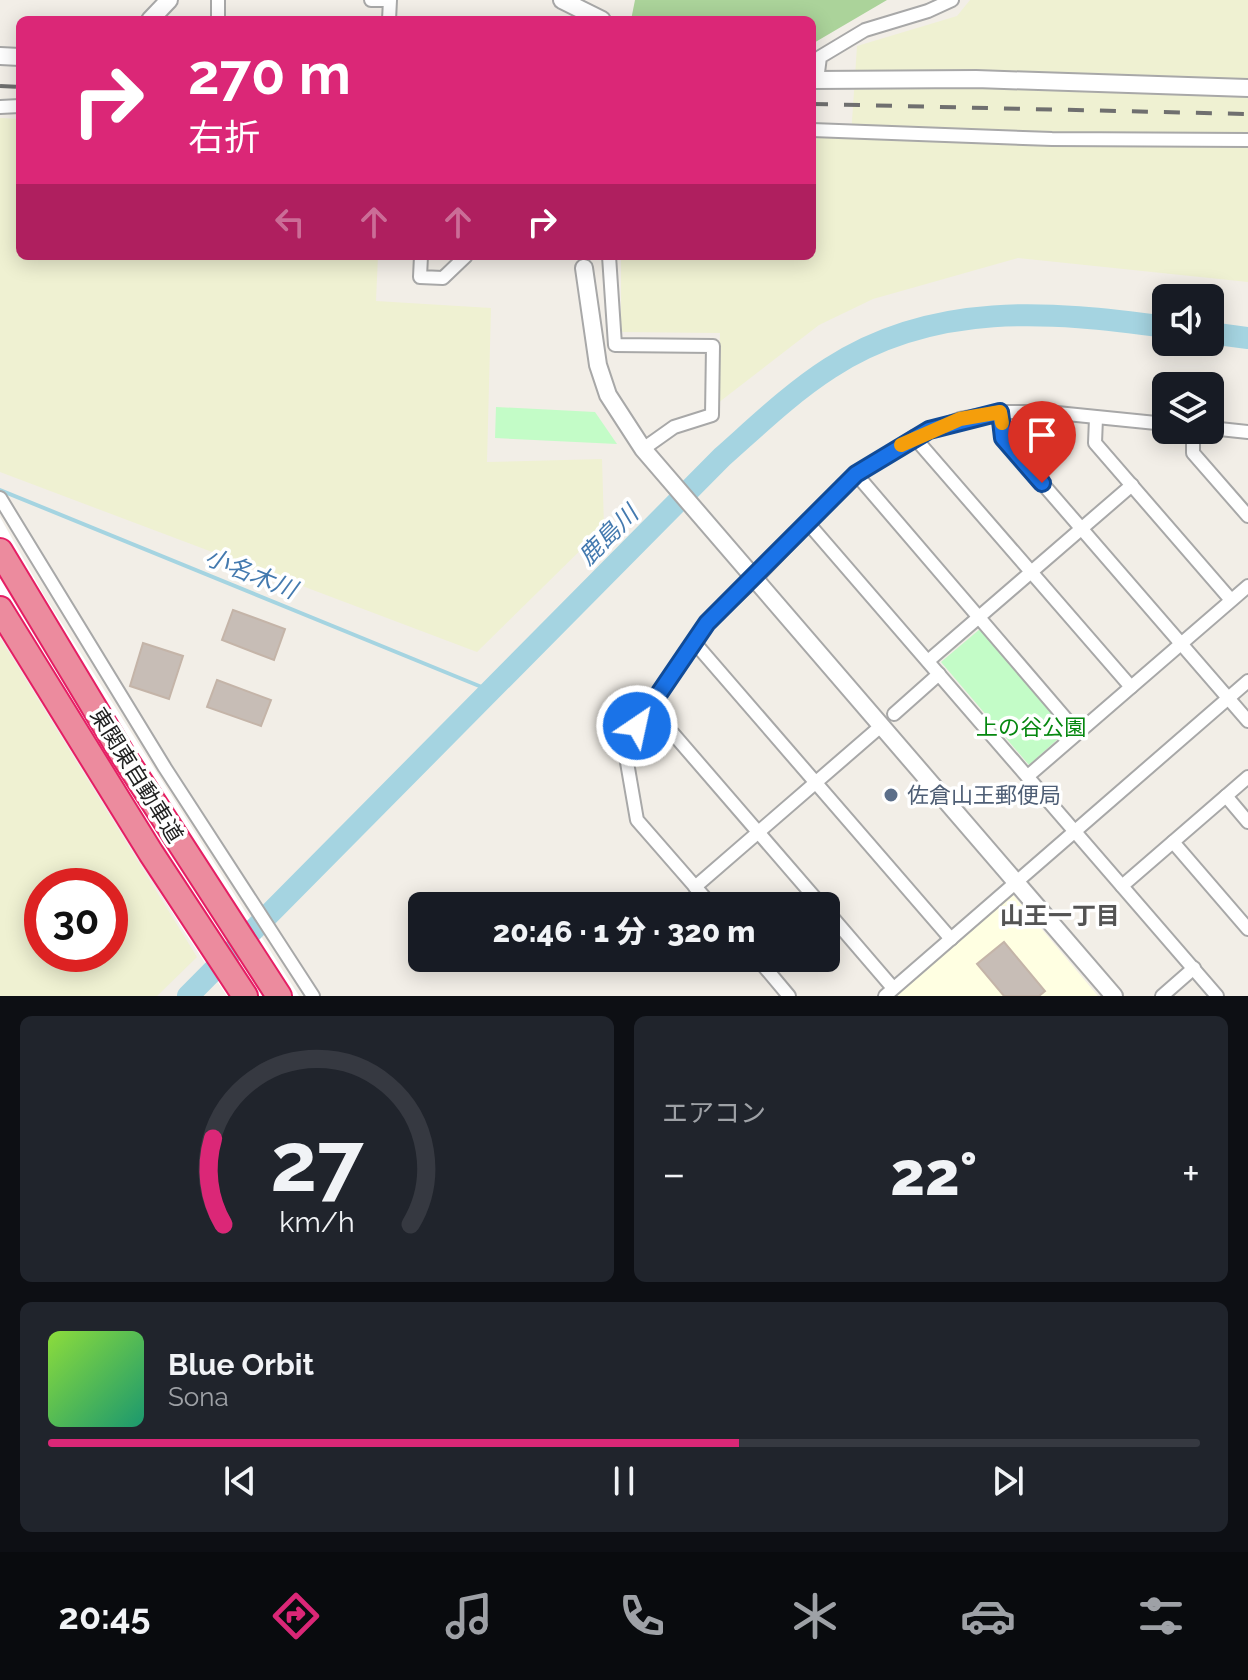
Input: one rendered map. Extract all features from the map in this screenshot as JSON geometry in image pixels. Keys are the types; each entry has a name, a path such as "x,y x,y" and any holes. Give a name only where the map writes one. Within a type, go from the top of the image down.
{"highway":[{"name":"東関東自動車道","path":"0,551 121,752 279,996"},
{"name":"東関東自動車道","path":"0,609 151,853 245,996"}],"street":[{"path":"154,16 169,0"},
{"path":"371,0 390,0 389,16"},
{"path":"816,72 820,57 854,36 952,0"},
{"path":"570,6 593,16"},
{"path":"816,80 976,79 1248,88"},
{"path":"816,130 1052,139 1248,140"},
{"path":"421,260 420,277 443,278 462,260"},
{"path":"609,260 615,345 713,346 712,415 674,427 643,449"},
{"path":"584,268 598,365 608,395 643,449 1114,996"},
{"path":"1000,412 1003,438 1248,721"},
{"path":"699,892 637,820 624,745 707,623 755,579 856,474 914,437 960,419 1000,412 1047,412 1152,423"},
{"path":"1096,418 1095,443 1231,600"},
{"path":"1224,429 1248,432"},
{"path":"914,437 1131,687"},
{"path":"1193,444 1193,453 1248,516"},
{"path":"856,474 1078,733"},
{"path":"928,661 1132,485"},
{"path":"0,498 220,854 313,996"},
{"path":"808,523 1217,996"},
{"path":"1028,776 1248,586"},
{"path":"694,642 951,939"},
{"path":"894,714 939,674"},
{"path":"840,929 889,992 1248,681"},
{"path":"650,707 810,892"},
{"path":"695,887 881,726"},
{"path":"1122,886 1248,777"},
{"path":"1226,796 1248,822"},
{"path":"1173,842 1248,929"},
{"path":"1162,996 1194,968"},
{"path":"769,972 789,996"}],"shaded area":[{"path":"970,0 1248,0 1248,282 1018,258 873,299 819,325 718,403 720,333 621,332 621,260 816,260 816,135 851,136 857,46 957,16"},
{"path":"0,118 16,119 16,260 378,260 376,301 491,308 487,462 602,459 604,527 477,652 0,472"},
{"path":"0,638 197,957 157,996 0,996"},
{"path":"1013,895 1098,996 897,996"}],"green space":[{"path":"635,0 887,0 816,42 816,16 632,16"},
{"path":"496,407 595,412 617,444 495,438"},
{"name":"上の谷公園","path":"980,629 1068,730 1029,765 941,662"}],"pier":[{"path":"0,517 45,597 299,996 227,996 180,925 0,633"}],"building":[{"path":"233,610 285,629 274,660 222,640"},
{"path":"143,643 183,656 169,699 130,686"},
{"path":"217,680 271,700 261,726 207,707"},
{"path":"1004,942 1045,991 1039,996 1004,996 977,964"}],"waterway":[{"name":"鹿島川","path":"188,996 722,457 774,410 830,368 869,346 951,321 1036,315 1152,325"},
{"name":"鹿島川","path":"1224,335 1248,338"},
{"name":"小名木川","path":"0,490 489,690"}],"railway":[{"path":"0,86 16,87"},
{"path":"816,104 1248,114"}],"slow traffic":[{"path":"901,445 929,430 960,419 1000,412 1002,423"}],"place":[{"name":"佐倉山王郵便局","path":"891,795"}],"district":[{"name":"山王一丁目","path":"1060,915"}],"route":[{"path":"637,726 707,623 755,579 856,474 885,454 929,430 960,419 1000,412 1003,438 1042,483"}]}
